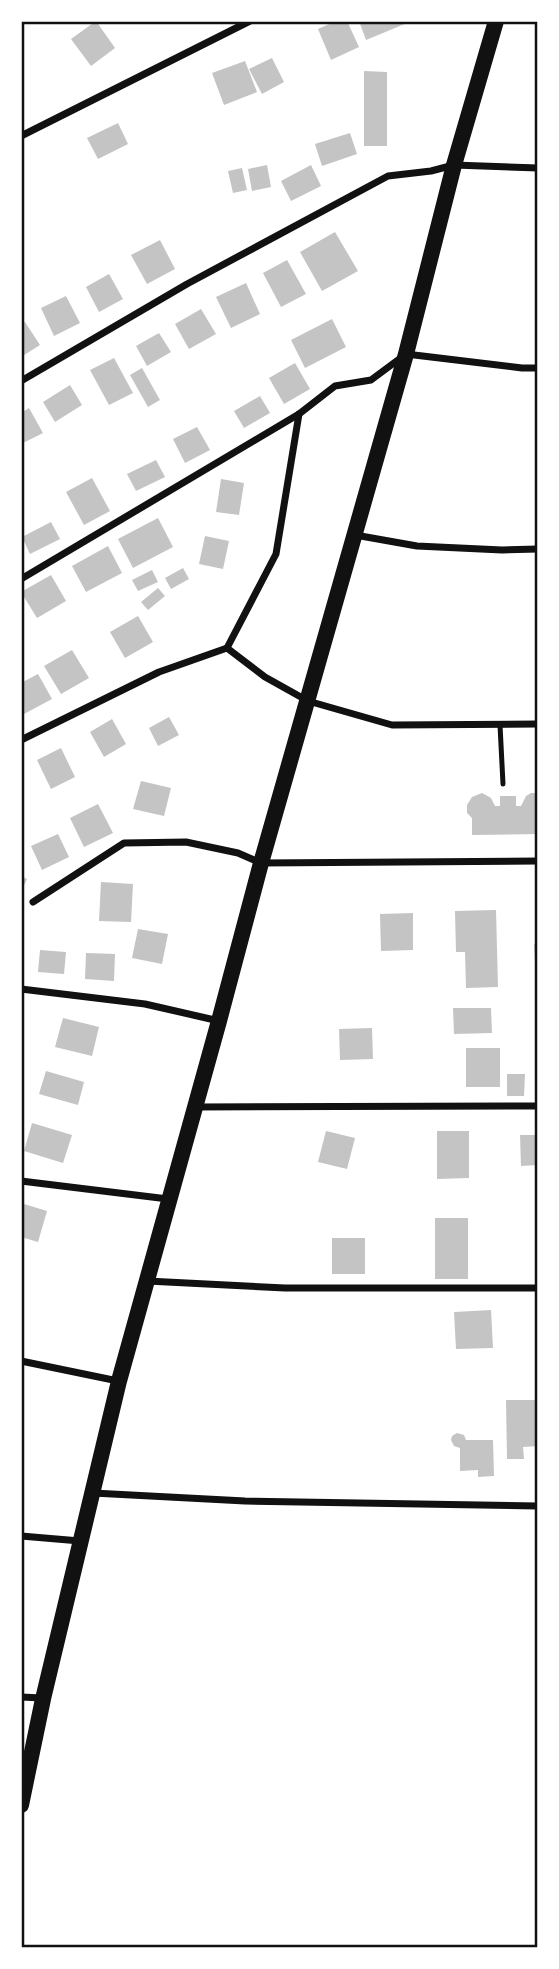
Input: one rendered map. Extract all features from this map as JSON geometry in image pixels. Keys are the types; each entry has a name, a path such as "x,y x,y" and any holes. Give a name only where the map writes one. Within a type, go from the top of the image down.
{"main road":[{"path":"21,1805 43,1699 119,1381 261,863 406,354 454,165 496,21"}],"street":[{"path":"21,136 250,21"},
{"path":"21,382 187,284 388,176 431,171 454,165 538,168"},
{"path":"21,579 299,414 335,386 371,380 406,354 522,369 538,368"},
{"path":"21,740 159,672 227,648 276,554 299,414"},
{"path":"355,535 417,546 538,549"},
{"path":"227,648 265,677 308,701 391,725 538,724"},
{"path":"33,902 124,843 186,842 238,853 261,863 538,861"},
{"path":"21,989 145,1004 219,1021"},
{"path":"195,1107 538,1106"},
{"path":"21,1181 169,1199"},
{"path":"147,1281 285,1288 538,1288"},
{"path":"21,1361 119,1381"},
{"path":"92,1493 245,1501 538,1506"},
{"path":"21,1535 80,1541"},
{"path":"21,1696 43,1699"}],"lane":[{"path":"500,725 503,783"}],"building":[{"path":"96,21 115,48 91,66 71,39"},
{"path":"336,21 347,21 359,47 331,60 318,29"},
{"path":"359,21 412,21 366,40"},
{"path":"272,58 284,82 262,94 249,69"},
{"path":"245,61 257,92 224,105 212,73"},
{"path":"364,71 387,72 387,146 364,146"},
{"path":"118,123 128,144 98,159 87,138"},
{"path":"350,133 357,154 322,166 315,144"},
{"path":"267,165 271,187 252,191 248,169"},
{"path":"311,165 321,186 291,201 281,181"},
{"path":"242,168 247,190 233,193 228,171"},
{"path":"335,232 358,271 322,291 300,252"},
{"path":"160,240 175,269 147,284 131,255"},
{"path":"287,260 306,294 281,307 263,273"},
{"path":"109,274 123,299 99,312 86,287"},
{"path":"246,283 260,314 231,328 216,297"},
{"path":"66,296 80,323 54,336 41,308"},
{"path":"201,309 216,334 189,349 175,324"},
{"path":"332,319 346,347 305,368 291,340"},
{"path":"25,322 40,345 21,357 21,324"},
{"path":"159,333 171,352 147,366 136,346"},
{"path":"114,358 133,393 109,405 90,370"},
{"path":"295,363 310,389 284,404 269,378"},
{"path":"142,368 160,400 148,407 130,375"},
{"path":"70,385 82,405 55,422 43,402"},
{"path":"260,396 270,413 244,428 234,411"},
{"path":"29,408 43,433 21,444 21,413"},
{"path":"197,427 210,450 185,463 173,439"},
{"path":"156,460 165,477 136,491 127,474"},
{"path":"92,478 110,511 84,525 66,492"},
{"path":"221,479 244,483 239,515 216,512"},
{"path":"158,518 173,547 133,568 118,539"},
{"path":"51,522 60,539 30,554 22,537"},
{"path":"205,536 229,541 223,569 199,564"},
{"path":"108,546 122,573 86,592 72,566"},
{"path":"183,568 189,579 171,589 165,578"},
{"path":"152,570 158,582 138,591 132,580"},
{"path":"51,575 66,601 37,618 21,592"},
{"path":"158,588 165,596 148,610 141,602"},
{"path":"138,616 153,642 125,658 110,632"},
{"path":"72,650 89,678 61,694 44,666"},
{"path":"38,674 52,699 24,714 21,709 21,683"},
{"path":"169,717 179,735 158,746 149,728"},
{"path":"112,719 126,744 104,757 90,732"},
{"path":"61,748 75,777 51,789 37,760"},
{"path":"141,781 171,788 164,816 133,809"},
{"path":"482,793 491,798 495,806 500,806 500,796 516,796 516,806 521,806 526,796 538,793 538,834 472,835 472,818 467,813 467,805 472,797"},
{"path":"98,804 113,833 84,847 70,818"},
{"path":"58,834 69,857 42,870 31,846"},
{"path":"21,876 27,879 21,892"},
{"path":"101,882 133,884 131,922 99,921"},
{"path":"496,910 498,987 466,988 465,952 456,952 455,911"},
{"path":"413,913 413,950 381,951 380,914"},
{"path":"138,929 168,934 162,964 132,958"},
{"path":"534,944 538,944 538,980 536,980"},
{"path":"40,950 66,952 64,974 38,972"},
{"path":"86,953 115,954 114,981 85,979"},
{"path":"453,1008 491,1008 492,1033 454,1034"},
{"path":"63,1018 99,1027 92,1056 55,1047"},
{"path":"372,1028 373,1059 340,1060 339,1029"},
{"path":"466,1048 500,1048 500,1087 466,1087"},
{"path":"46,1071 84,1082 78,1105 39,1094"},
{"path":"507,1074 525,1074 524,1096 507,1096"},
{"path":"32,1123 72,1135 63,1163 24,1151"},
{"path":"326,1131 355,1138 347,1169 318,1162"},
{"path":"437,1131 469,1131 469,1178 437,1179"},
{"path":"520,1135 538,1135 538,1165 521,1166"},
{"path":"24,1204 47,1211 38,1242 21,1237"},
{"path":"435,1218 468,1218 468,1279 435,1279"},
{"path":"332,1238 365,1238 365,1274 332,1274"},
{"path":"538,1249 538,1274 535,1274"},
{"path":"491,1310 493,1348 456,1349 454,1312"},
{"path":"535,1310 538,1310 538,1347 536,1347"},
{"path":"506,1400 538,1400 538,1446 523,1447 524,1459 507,1459"},
{"path":"457,1433 464,1435 466,1440 493,1440 494,1476 478,1477 478,1470 460,1471 460,1448 454,1446 451,1440"}]}
